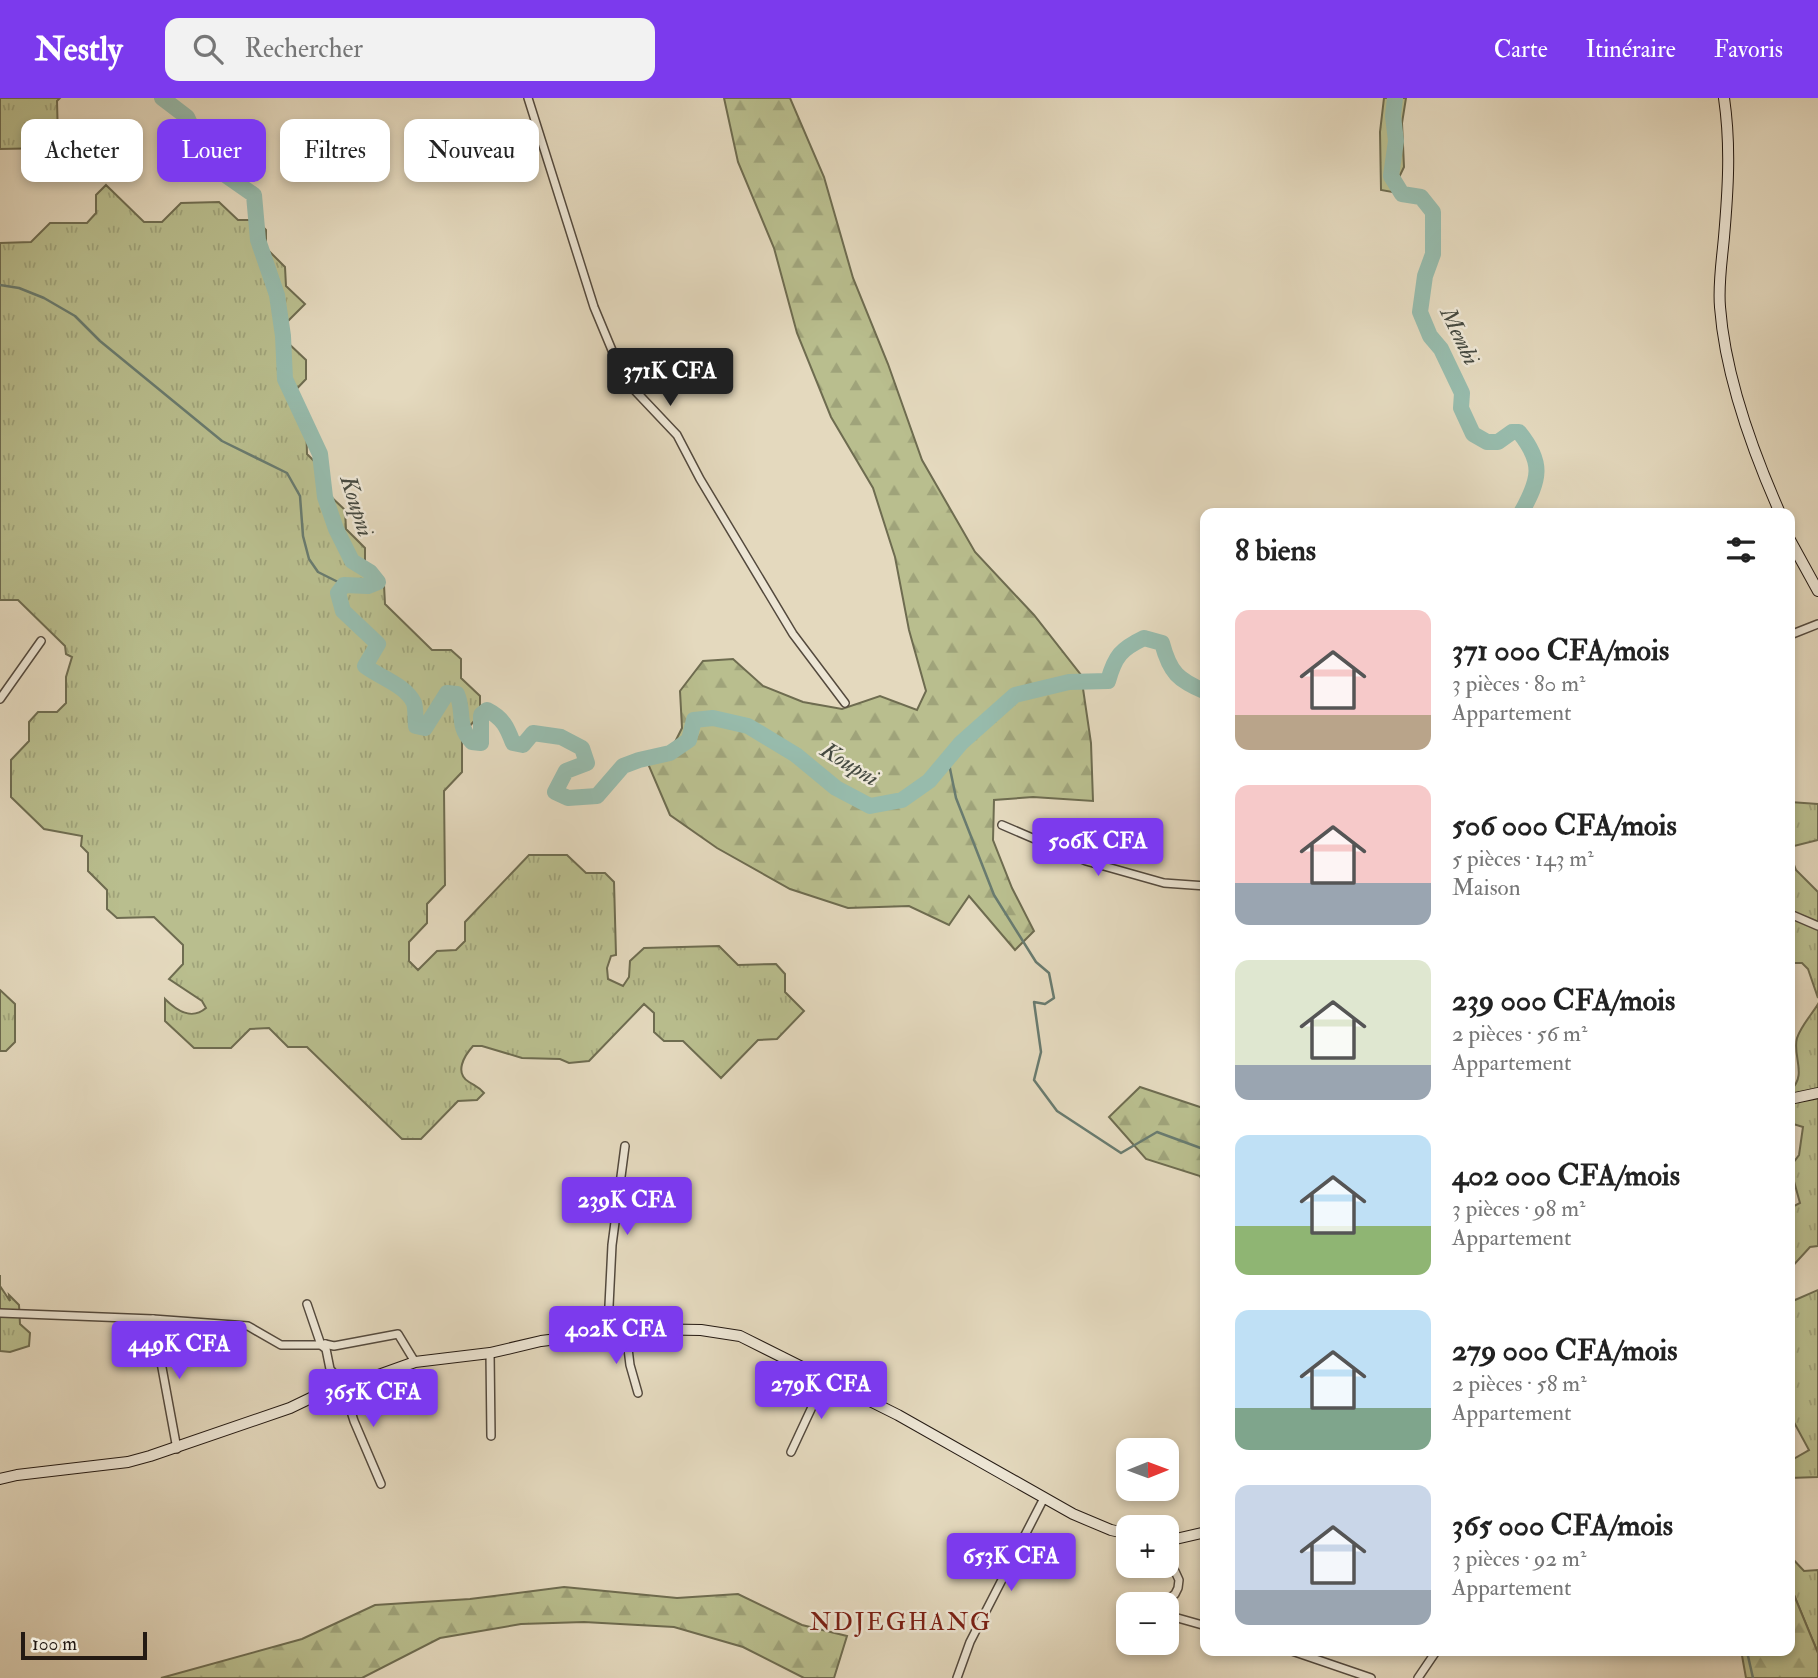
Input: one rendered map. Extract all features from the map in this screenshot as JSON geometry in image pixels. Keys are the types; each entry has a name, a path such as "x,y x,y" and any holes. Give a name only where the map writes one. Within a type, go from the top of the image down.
{"street":[{"path":"528,98 594,307 625,379 677,435 700,479 793,634 845,703"},
{"path":"1724,98 1728,173 1719,305 1740,404 1778,508"},
{"path":"1726,110 1730,98"},
{"path":"1795,549 1818,591"},
{"path":"1795,633 1818,624"},
{"path":"0,699 41,640"},
{"path":"1002,825 1086,861 1164,883 1200,886"},
{"path":"1795,916 1818,926"},
{"path":"1795,1097 1818,1093"},
{"path":"611,1333 608,1326 612,1245 625,1146"},
{"path":"307,1304 331,1369 342,1383 354,1421 381,1484"},
{"path":"0,1313 248,1326 281,1345 334,1346 398,1334 415,1362"},
{"path":"153,1319 177,1449"},
{"path":"2,1476 128,1462 177,1449 290,1408 342,1383 373,1377 415,1362 490,1353 541,1340 665,1328 740,1336 898,1415 1044,1498 1091,1522 1116,1530"},
{"path":"626,1332 630,1365 638,1393"},
{"path":"490,1353 491,1436"},
{"path":"791,1452 826,1377"},
{"path":"957,1678 970,1642 1044,1498"},
{"path":"1179,1539 1200,1534"},
{"path":"1179,1618 1200,1624"},
{"path":"1307,1656 1371,1678"},
{"path":"1418,1678 1433,1656"}],"green space":[{"path":"0,98 60,98 57,101 57,119 21,119 21,149 0,149"},
{"path":"724,98 790,98 824,177 853,278 888,364 922,460 975,552 1034,615 1081,675 1091,743 1093,801 1033,797 994,800 993,840 1012,888 1034,931 1015,950 969,896 949,925 909,906 848,908 790,889 717,848 670,815 646,759 668,756 682,728 680,691 703,661 733,659 763,686 803,702 842,709 880,696 917,710 926,691 909,630 895,557 873,488 831,417 797,333 774,248 738,162"},
{"path":"1384,98 1406,98 1402,123 1404,167 1392,192 1381,190 1380,132"},
{"path":"106,185 144,222 162,222 181,203 219,202 238,220 256,220 266,230 266,248 285,267 286,286 305,304 286,323 287,342 306,360 306,379 288,398 306,417 307,454 326,473 326,492 345,510 346,529 365,548 365,566 384,585 385,604 432,650 451,650 461,659 461,678 480,696 480,715 462,734 462,772 444,791 445,885 427,904 427,923 409,942 409,961 418,970 437,951 456,950 465,941 465,922 529,855 567,855 586,873 605,873 614,882 616,955 611,956 607,968 608,979 623,986 629,977 630,961 644,948 719,946 738,965 776,964 785,974 785,992 804,1011 777,1039 758,1040 721,1078 683,1041 664,1041 654,1032 654,1013 644,1004 589,1061 569,1063 560,1059 522,1058 482,1046 473,1046 462,1064 462,1074 484,1093 477,1100 458,1101 421,1139 402,1139 307,1047 288,1047 269,1028 250,1029 231,1048 194,1048 165,1021 165,999 189,1014 206,1008 202,1001 169,979 183,964 183,945 154,917 117,918 107,909 107,890 88,871 88,853 81,846 82,836 44,829 11,797 11,760 29,741 29,722 38,712 57,712 66,703 66,677 72,657 66,654 65,646 18,600 0,600 0,243 31,242 50,223 87,223 96,213 96,195"},
{"path":"1795,802 1818,804 1818,840 1795,846"},
{"path":"1795,867 1818,892 1818,998 1808,969 1802,963 1795,963"},
{"path":"0,990 15,1004 15,1042 6,1051 0,1051"},
{"path":"1818,1004 1818,1246 1810,1247 1795,1264 1795,1206 1800,1203 1795,1185 1795,1160 1799,1155 1803,1127 1795,1125 1795,1085 1799,1072 1796,1045 1804,1025"},
{"path":"1140,1087 1200,1107 1200,1176 1146,1159 1109,1117"},
{"path":"0,1286 10,1301 9,1295 19,1305 20,1324 30,1333 29,1346 10,1352 0,1351"},
{"path":"1818,1290 1818,1477 1795,1478 1795,1458 1809,1450 1795,1424 1795,1300"},
{"path":"1795,1561 1804,1571 1818,1570 1818,1653 1795,1597"},
{"path":"564,1587 677,1598 738,1594 802,1625 847,1636 834,1678 804,1678 743,1647 674,1627 584,1622 521,1624 440,1638 362,1678 161,1678 302,1639 375,1605 470,1599"},
{"path":"1795,1597 1818,1653 1818,1678 1746,1678 1742,1656 1795,1656"}],"waterway":[{"name":"Koupni","path":"162,98 187,117 203,153 221,172 254,195 258,240 277,295 285,379 320,454 325,497 336,529 352,561 370,572 378,582 368,586 344,585 338,593 343,611 378,644 365,666 405,691 415,705 416,726 425,728 447,693 457,694 462,724 472,742 481,743 481,715 487,710 504,724 513,743 523,745 533,733 561,737 582,748 587,763 566,771 555,792 568,798 597,796 623,766 670,753 689,740 694,720 713,718 748,726 796,755 836,788 870,806 902,800 929,781 961,743 1015,695 1069,682 1108,681 1120,654 1144,638 1162,643 1168,662 1176,674 1200,689"},
{"name":"Membi","path":"1395,98 1393,116 1396,141 1391,176 1402,194 1421,197 1433,212 1433,254 1425,276 1420,312 1430,336 1441,349 1462,393 1461,408 1473,434 1487,442 1498,442 1512,432 1519,432 1533,453 1536,462 1535,481 1523,508"},
{"path":"0,285 19,288 44,298 75,316 100,341 222,441 287,473 300,496 303,536 309,559 318,572 344,585"},
{"path":"948,759 956,798 994,895 1036,962 1049,973 1054,998 1045,1004 1034,1002 1041,1052 1034,1080 1057,1111 1121,1153 1157,1132 1200,1148"},
{"path":"1748,1656 1753,1678"}],"district":[{"name":"NDJEGHANG","path":"901,1622"}]}
